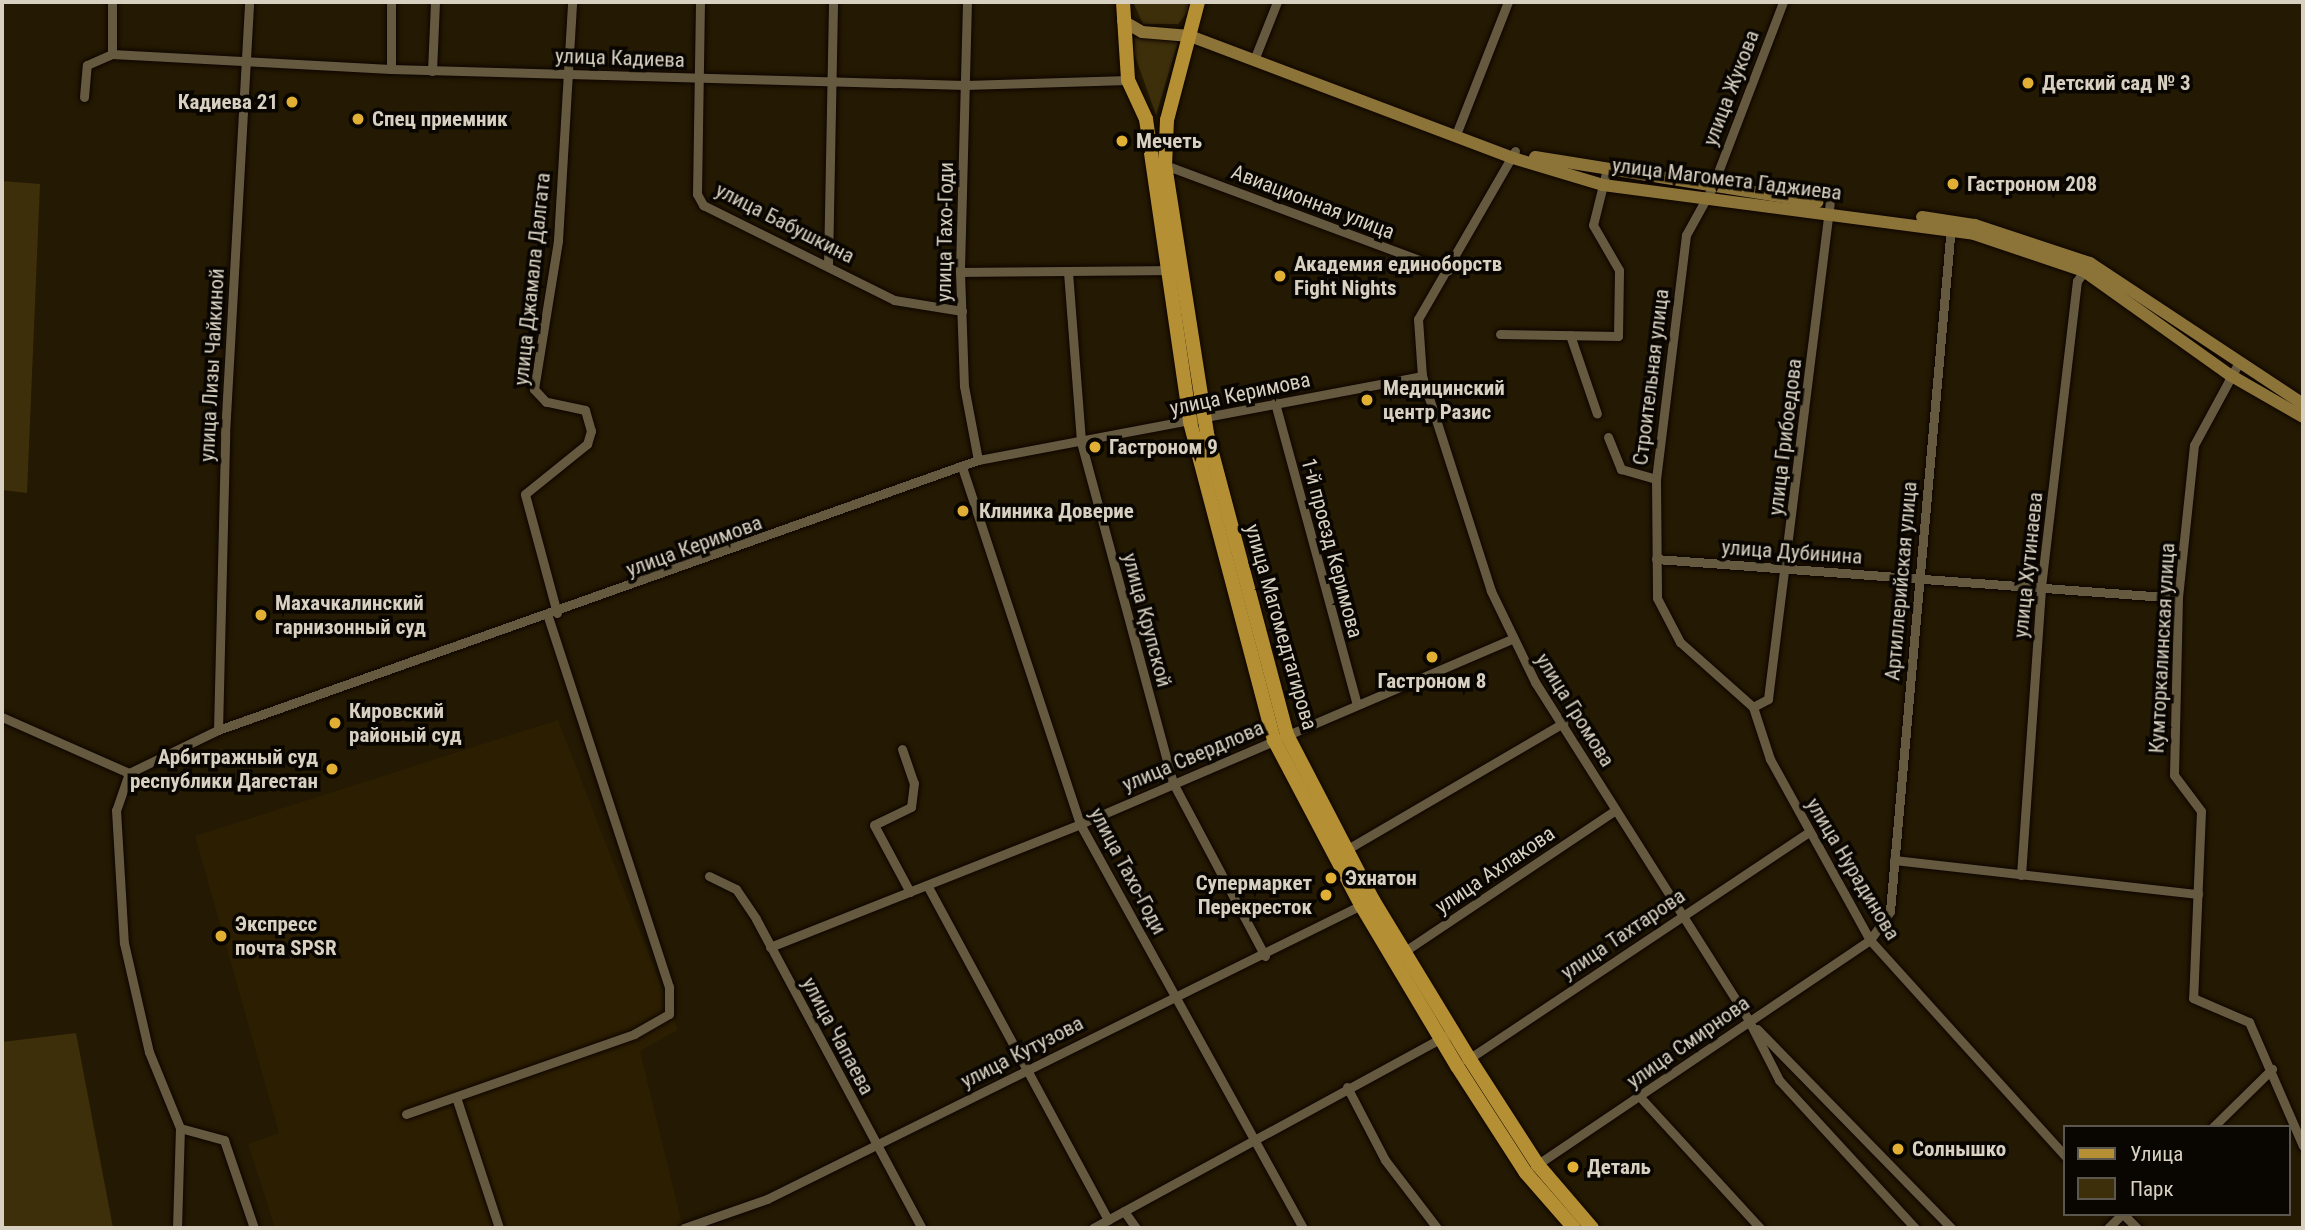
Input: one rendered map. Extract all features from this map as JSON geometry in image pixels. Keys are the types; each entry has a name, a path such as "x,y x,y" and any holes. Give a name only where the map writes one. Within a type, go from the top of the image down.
{"main road":[{"name":"улица Магомедтагирова","path":"1123,2 1128,80 1146,118 1177,269"},
{"name":"улица Магомедтагирова","path":"1198,2 1167,120 1166,165 1177,269 1197,421 1281,737 1367,902 1463,1062 1532,1169 1574,1228"},
{"name":"улица Магомета Гаджиева","path":"1123,21 1142,32 1191,33 1514,155 1604,179 1952,225 2087,267 2303,404"},
{"name":"улица Магомета Гаджиева","path":"2087,267 2230,375 2303,417"},
{"name":"улица Магомедтагирова","path":"1532,1169 1592,1228"}],"street":[{"path":"84,97 87,65 112,54 112,2"},
{"name":"улица Лизы Чайкиной","path":"218,730 225,434 248,61 249,2"},
{"path":"391,2 391,69"},
{"path":"432,71 435,2"},
{"name":"улица Джамала Далгата","path":"553,615 525,494 587,444 590,431 585,410 546,402 534,388 558,240 572,2"},
{"name":"улица Бабушкина","path":"701,2 697,194 703,205 894,300 962,311"},
{"path":"828,265 833,2"},
{"name":"улица Тахо-Годи","path":"967,2 960,272 964,386 978,460"},
{"path":"1255,57 1277,2"},
{"path":"1457,133 1508,2"},
{"name":"улица Жукова","path":"1710,193 1783,2"},
{"name":"улица Кадиева","path":"112,54 432,71 965,85 1128,80"},
{"name":"улица Громова","path":"1514,155 1418,319 1422,376 1511,639 1681,916 1749,1021 1779,1080 1915,1228"},
{"name":"Авиационная улица","path":"1166,165 1448,271"},
{"path":"1500,334 1618,336 1619,270 1593,225 1604,179"},
{"name":"Строительная улица","path":"1710,193 1686,235 1656,479 1657,598 1680,642 1753,706"},
{"name":"улица Грибоедова","path":"1753,706 1768,699 1788,569 1830,207"},
{"name":"Артиллерийская улица","path":"1870,940 1889,911 1952,225"},
{"name":"улица Хутинаева","path":"2021,875 2041,587 2077,281 2087,267"},
{"path":"960,272 1177,269"},
{"name":"улица Крупской","path":"1068,272 1081,442 1173,783 1265,956"},
{"path":"1570,335 1597,414"},
{"name":"Кумторкалинская улица","path":"2238,364 2194,445 2178,598 2174,775 2201,811 2193,998 2249,1022 2272,1069 2303,1146"},
{"name":"улица Керимова","path":"129,773 218,730 553,615 978,460 1197,421 1275,403 1422,376"},
{"name":"1-й проезд Керимова","path":"1275,403 1356,702"},
{"path":"1608,436 1621,469 1656,479"},
{"name":"улица Тахо-Годи","path":"962,467 1080,824 1175,996 1249,1139 1303,1228"},
{"name":"улица Дубинина","path":"1656,559 2178,598"},
{"path":"405,1114 662,1022 672,1002 553,615"},
{"name":"улица Свердлова","path":"770,947 1080,824 1356,702 1511,639"},
{"name":"улица Нурадинова","path":"1753,706 1770,759 1870,940 2064,1155"},
{"path":"2,717 129,773 116,810 124,943 149,1052 180,1128 177,1228"},
{"path":"1341,853 1563,723"},
{"path":"902,749 914,783 911,807 874,825 910,891"},
{"name":"улица Ахлакова","path":"1399,955 1616,810"},
{"name":"улица Тахтарова","path":"1463,1062 1809,832"},
{"path":"1894,860 2198,894"},
{"name":"улица Чапаева","path":"709,876 736,889 922,1228"},
{"path":"927,885 1108,1220"},
{"name":"улица Кутузова","path":"684,1228 767,1199 1027,1068 1175,996 1265,956 1367,902"},
{"name":"улица Смирнова","path":"1532,1169 1870,940"},
{"path":"1749,1021 1951,1228"},
{"path":"1093,1228 1249,1139 1447,1035"},
{"path":"2215,1125 2272,1069"},
{"path":"1347,1087 1385,1160 1437,1228"},
{"path":"456,1097 499,1228"},
{"path":"1640,1097 1760,1228"},
{"path":"180,1128 224,1140 254,1228"},
{"path":"1124,1211 1136,1228"},
{"path":"2108,1228 2121,1216"}],"shaded area":[{"path":"558,720 678,1030 640,1051 683,1228 275,1228 248,1144 279,1133 195,836"}],"green space":[{"path":"1133,2 1188,2 1188,12 1178,24 1143,24"},
{"path":"1135,37 1178,42 1156,115 1134,53"},
{"path":"2,181 40,184 27,493 2,490"},
{"path":"76,1033 113,1228 2,1228 2,1042"}],"place":[{"name":"Детский сад № 3","path":"2028,83"},
{"name":"Кадиева 21","path":"292,102"},
{"name":"Спец приемник","path":"358,119"},
{"name":"Мечеть","path":"1122,141"},
{"name":"Гастроном 208","path":"1953,184"},
{"name":"Академия единоборств Fight Nights","path":"1280,276"},
{"name":"Медицинский центр Разис","path":"1367,400"},
{"name":"Гастроном 9","path":"1095,447"},
{"name":"Клиника Доверие","path":"963,511"},
{"name":"Махачкалинский гарнизонный суд","path":"261,615"},
{"name":"Гастроном 8","path":"1432,657"},
{"name":"Кировский районый суд","path":"335,723"},
{"name":"Арбитражный суд республики Дагестан","path":"332,769"},
{"name":"Эхнатон","path":"1331,878"},
{"name":"Супермаркет Перекресток","path":"1326,895"},
{"name":"Экспресс почта SPSR","path":"221,936"},
{"name":"Солнышко","path":"1898,1149"},
{"name":"Деталь","path":"1573,1167"}]}
